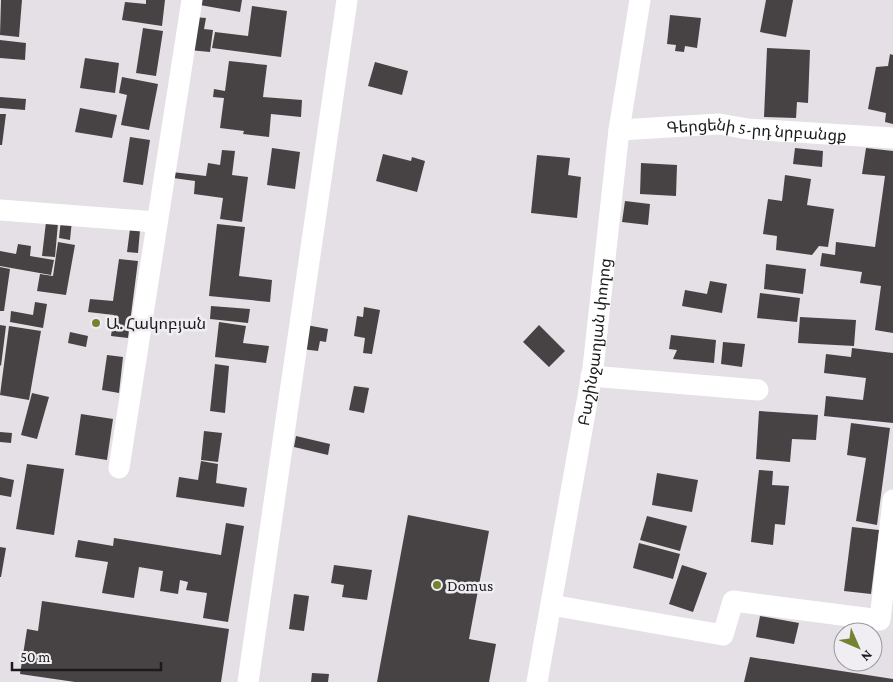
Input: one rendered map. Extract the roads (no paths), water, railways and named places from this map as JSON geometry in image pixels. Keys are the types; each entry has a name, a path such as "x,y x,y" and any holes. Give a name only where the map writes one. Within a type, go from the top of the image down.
{"street":[{"path":"119,468 192,0"},
{"path":"248,682 347,0"},
{"name":"Բաշինջաղյան փողոց","path":"537,682 591,376 619,130 640,0"},
{"name":"Գերցենի 5-րդ նրբանցք","path":"619,130 720,124 748,129 893,138"},
{"path":"0,210 156,222"},
{"path":"591,376 758,390"},
{"path":"551,605 723,635 733,601 880,620 893,500"}],"place":[{"name":"Ա. Հակոբյան","path":"96,323"},
{"name":"Domus","path":"437,585"}]}
